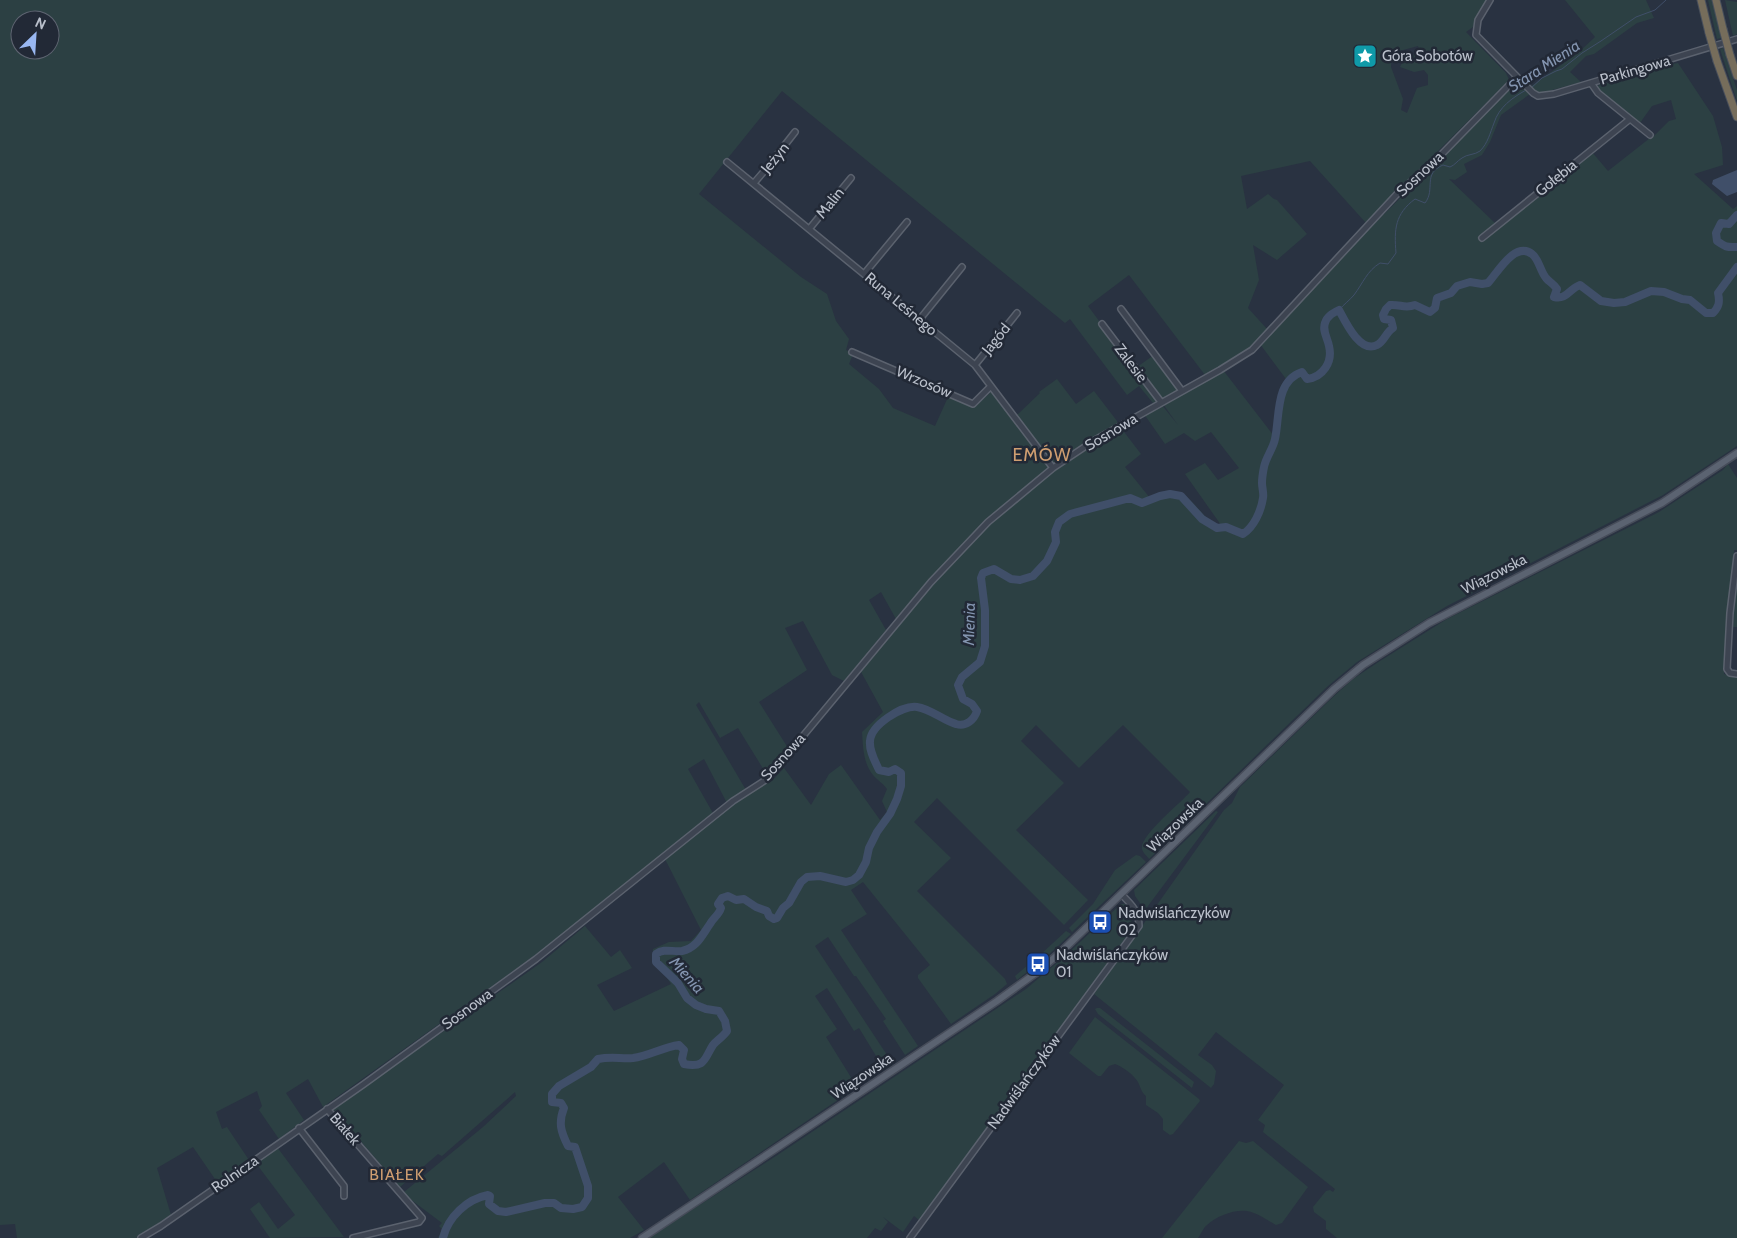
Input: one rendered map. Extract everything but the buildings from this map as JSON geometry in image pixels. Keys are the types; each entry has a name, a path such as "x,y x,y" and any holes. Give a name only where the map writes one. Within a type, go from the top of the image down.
{"highway":[{"path":"1701,0 1717,61 1737,117"},
{"path":"1716,0 1737,76"}],"main road":[{"name":"Wiązowska","path":"642,1238 1048,964 1334,689 1363,665 1449,612 1662,503 1737,453"}],"street":[{"path":"1490,0 1478,20 1476,34 1517,77"},
{"name":"Parkingowa","path":"1517,77 1538,96 1554,94 1737,39"},
{"name":"Sosnowa","path":"327,1109 536,959 733,801 764,780 778,766 931,582 988,522 1053,468 1095,440 1252,350 1398,193 1448,148 1517,77"},
{"path":"1591,83 1598,93 1650,136"},
{"name":"Gołębia","path":"1482,238 1630,119"},
{"name":"Jeżyn","path":"754,183 795,132"},
{"name":"Runa Leśnego","path":"727,162 810,228 975,365 1053,468"},
{"name":"Malin","path":"810,228 851,178"},
{"path":"864,274 907,222"},
{"path":"920,319 962,267"},
{"path":"1121,310 1182,391"},
{"name":"Jagód","path":"975,365 1017,313"},
{"name":"Zalesie","path":"1102,324 1161,402"},
{"name":"Wrzosów","path":"852,352 972,404 991,386"},
{"path":"1737,556 1730,613 1727,668 1730,673 1737,674"},
{"name":"Nadwiślańczyków","path":"910,1238 1139,926 1139,918 1132,904 1121,894"},
{"name":"Rolnicza","path":"141,1238 161,1226 327,1109"},
{"name":"Białek","path":"327,1109 422,1218 420,1222 353,1238"},
{"path":"299,1128 344,1186 344,1196"}],"green space":[{"path":"0,0 1487,0 1479,12 1473,27 1466,32 1506,73 1509,80 1366,223 1310,161 1241,176 1247,209 1268,194 1277,200 1307,234 1277,260 1253,245 1259,280 1248,308 1267,329 1250,348 1205,375 1129,275 1088,306 1158,400 1153,403 1139,386 1127,395 1070,319 1065,323 782,91 699,194 801,277 827,294 836,321 849,339 846,350 853,354 849,364 879,389 893,408 935,426 949,395 975,407 991,392 1049,468 986,521 916,595 896,619 881,592 869,600 886,630 844,681 832,675 803,621 785,628 807,670 759,702 788,748 767,775 738,728 720,738 699,702 696,705 746,790 727,803 704,759 688,769 714,815 541,951 323,1107 308,1079 286,1093 304,1120 279,1139 259,1110 262,1106 257,1091 216,1112 222,1129 227,1127 249,1160 217,1182 193,1147 157,1168 171,1215 136,1238 17,1238 15,1224 0,1225","holes":["1418,46 1420,51 1404,59 1400,67 1414,72 1424,70 1428,75 1428,85 1417,88 1407,113 1401,110 1403,99 1391,67 1392,53"]},
{"path":"1565,0 1646,0 1654,18 1637,23 1594,54 1586,56 1570,72 1581,82 1538,94 1530,87 1578,53 1595,37"},
{"path":"1708,0 1712,0 1721,38 1717,39"},
{"path":"1725,0 1737,2 1737,34 1733,36"},
{"path":"1723,48 1737,90 1737,101 1720,49"},
{"path":"1678,63 1713,116 1722,147 1723,165 1694,174 1733,209 1737,206 1737,446 1663,495 1447,606 1357,662 1328,686 1149,859 1142,849 1147,836 1190,792 1123,725 1079,768 1036,725 1021,741 1064,783 1016,830 1088,900 1064,925 937,798 914,822 951,858 917,891 1005,979 1007,984 951,1024 918,978 918,975 930,965 863,882 851,890 867,914 841,930 918,1046 905,1055 883,1021 886,1019 828,937 815,946 893,1064 884,1069 859,1028 854,1031 827,988 815,996 837,1029 826,1037 857,1087 690,1200 664,1162 618,1197 644,1230 630,1238 438,1238 442,1229 439,1226 442,1223 410,1199 404,1192 483,1127 516,1096 515,1092 442,1156 438,1154 400,1187 333,1109 542,962 585,926 611,957 620,950 632,968 597,985 614,1011 671,984 652,960 653,949 669,942 691,941 701,930 665,859 734,803 770,779 772,781 784,768 811,805 829,774 841,765 880,820 887,812 882,801 887,789 873,775 867,765 862,732 883,712 860,670 922,595 990,523 1057,469 1121,428 1141,454 1125,467 1150,498 1164,492 1174,492 1183,495 1214,523 1221,525 1185,474 1205,463 1218,480 1239,468 1211,432 1195,441 1184,433 1165,444 1144,414 1161,404 1178,425 1163,404 1209,380 1223,370 1274,436 1281,385 1286,379 1260,344 1370,228 1516,83 1521,85 1530,94 1501,115 1490,142 1482,155 1464,164 1467,172 1455,180 1449,179 1496,224 1479,237 1481,239 1592,152 1608,171 1653,137 1669,121 1676,119 1671,100 1652,106 1640,123 1597,86 1665,65"},
{"path":"1154,355 1179,390 1161,399 1137,367"},
{"path":"1057,379 1076,404 1094,391 1117,421 1117,424 1054,465 1017,415 1039,392"},
{"path":"1728,464 1737,478 1737,550 1734,550 1724,674 1737,676 1737,1238 1337,1238 1326,1229 1326,1221 1314,1212 1313,1207 1326,1191 1330,1190 1333,1192 1335,1189 1263,1132 1265,1125 1258,1120 1284,1085 1216,1032 1198,1055 1212,1065 1216,1071 1214,1084 1211,1088 1094,994 1224,810 1232,803 1240,787 1353,679 1447,619 1659,512 1723,470"},
{"path":"1737,570 1737,627 1733,627"},
{"path":"1216,811 1218,812 1145,910 1135,896 1134,890"},
{"path":"1136,855 1146,862 1072,932 1069,928 1093,904 1115,870"},
{"path":"1121,904 1126,904 1132,918 1130,932 919,1220 914,1216 903,1232 883,1217 888,1222 881,1231 875,1228 867,1238 648,1238 776,1156 1026,989"},
{"path":"1066,931 1071,934 1045,958 1040,955"},
{"path":"1036,958 1041,961 1017,980 1015,976"},
{"path":"1100,1008 1194,1082 1192,1088 1098,1014 1095,1009"},
{"path":"1095,1017 1199,1099 1200,1101 1173,1134 1170,1135 1163,1130 1163,1119 1146,1105 1146,1096 1136,1079 1128,1071 1115,1064 1109,1066 1101,1076 1098,1076 1069,1053"},
{"path":"1239,1141 1246,1143 1253,1141 1308,1187 1282,1223 1276,1225 1255,1213 1237,1211 1215,1219 1204,1228 1198,1238 1162,1238"},
{"path":"277,1147 344,1237 270,1238 250,1209 259,1202 278,1229 295,1215 255,1162"}],"water":[{"path":"1737,170 1737,192 1727,196 1712,184 1713,180"}],"waterway":[{"name":"Stara Mienia","path":"1530,89 1542,78 1562,69 1582,53 1636,17 1655,10 1666,0"},
{"name":"Stara Mienia","path":"1339,310 1354,295 1372,270 1380,263 1388,264 1396,253 1395,237 1400,216 1403,210 1415,199 1425,203 1430,192 1433,173 1443,165 1450,167 1460,159 1480,151 1487,141 1499,112 1511,100 1526,90"},
{"name":"Mienia","path":"1737,215 1729,224 1721,223 1716,233 1717,241 1727,247 1737,247"},
{"name":"Mienia","path":"443,1238 449,1223 460,1210 473,1200 488,1195 490,1196 489,1204 498,1211 506,1212 545,1203 554,1203 561,1208 573,1209 582,1207 588,1198 588,1186 575,1147 568,1146 562,1132 561,1118 564,1108 561,1103 552,1102 552,1094 559,1086 591,1067 598,1059 633,1058 679,1045 684,1050 682,1059 684,1064 697,1065 706,1058 713,1045 727,1031 725,1021 719,1011 696,1005 687,998 678,983 656,962 656,954 665,951 682,951 692,947 702,937 719,913 721,908 718,904 722,898 728,896 736,900 744,899 756,907 767,911 769,916 774,919 777,918 783,908 789,903 801,882 807,877 820,876 846,882 853,880 859,875 866,862 869,848 877,832 890,814 901,786 901,773 895,769 889,772 879,770 874,760 870,741 876,729 888,717 911,707 922,708 960,725 969,722 977,711 972,704 963,699 958,685 962,677 980,662 985,646 985,610 981,578 983,573 994,569 1011,579 1020,580 1033,576 1047,561 1056,542 1055,532 1059,522 1070,514 1130,498 1142,503 1170,494 1181,496 1202,519 1217,528 1226,527 1243,534 1254,523 1262,503 1264,469 1275,439 1283,391 1287,383 1302,372 1307,379 1313,378 1326,368 1330,352 1324,326 1329,317 1339,310 1359,341 1371,347 1381,342 1393,328 1391,320 1384,319 1383,315 1390,305 1408,307 1415,305 1430,312 1435,308 1437,298 1451,293 1457,286 1470,282 1488,283 1507,260 1519,252 1526,251 1534,256 1544,275 1557,289 1554,297 1565,296 1580,285 1601,301 1614,303 1625,302 1651,291 1664,292 1690,300 1706,313 1713,313 1717,309 1718,293 1737,267"}],"place":[{"name":"Góra Sobotów","path":"1365,56"},
{"name":"Nadwiślańczyków 02","path":"1100,922"},
{"name":"Nadwiślańczyków 01","path":"1038,964"}],"district":[{"name":"EMÓW","path":"1042,455"},
{"name":"BIAŁEK","path":"397,1174"}]}
